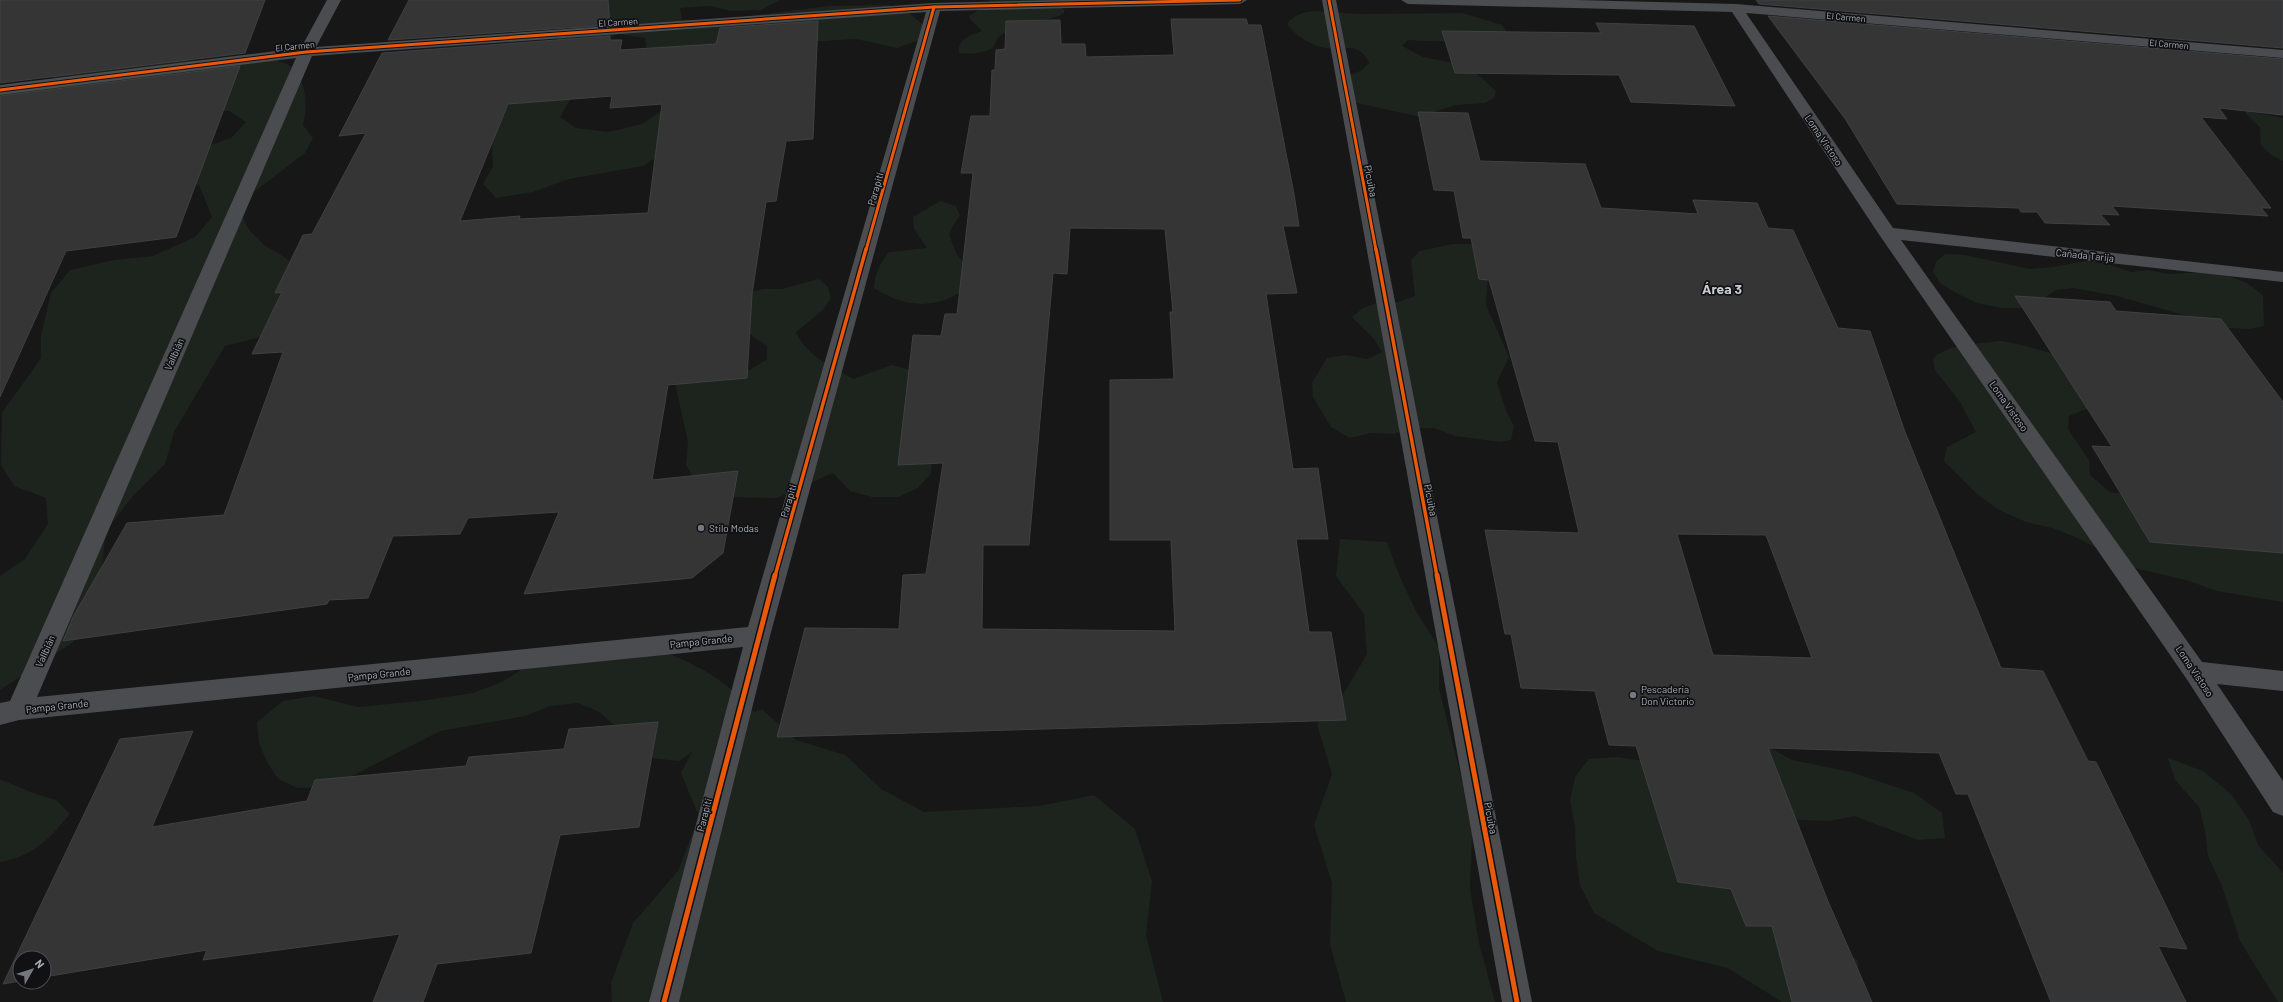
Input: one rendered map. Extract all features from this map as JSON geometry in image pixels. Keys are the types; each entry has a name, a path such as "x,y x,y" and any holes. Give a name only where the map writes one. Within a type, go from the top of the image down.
{"street":[{"name":"Vallbián","path":"10,712 306,52 334,0"},
{"name":"El Carmen","path":"0,90 306,52 934,7 1240,0"},
{"name":"Picuiba","path":"1329,0 1517,1002"},
{"name":"El Carmen","path":"1408,0 1736,8 2283,54"},
{"name":"Parapití","path":"664,1002 758,636 934,7"},
{"name":"Loma Vistoso","path":"1736,8 1887,233 2196,671 2283,804"},
{"name":"Cañada Tarija","path":"1887,233 2283,277"},
{"name":"Pampa Grande","path":"10,712 758,636"},
{"path":"2196,671 2283,682"}],"shaded area":[{"path":"557,0 780,0 761,10 731,11 710,6 680,8 682,20 710,21 829,6 888,5 909,13 922,24 922,39 897,48 856,39 647,51 645,38 619,34 592,44 571,85 570,100 560,117 576,128 609,132 642,124 665,109 667,150 643,166 569,179 533,192 496,198 483,184 493,166 490,107 553,42 573,29 552,24"},
{"path":"988,0 1050,0 1064,10 1064,13 1059,16 1007,31 998,37 993,48 989,50 972,54 959,53 960,44 962,41 969,36 982,31 970,19 969,16 991,3"},
{"path":"1316,11 1360,14 1463,13 1502,25 1506,31 1483,38 1458,41 1408,40 1402,46 1423,57 1453,63 1477,74 1496,91 1494,98 1485,103 1455,105 1420,117 1353,102 1340,80 1362,70 1369,63 1361,51 1350,48 1333,49 1315,45 1299,36 1287,24 1300,14"},
{"path":"269,58 290,66 300,78 306,102 303,125 313,138 305,153 254,192 241,213 249,230 264,245 286,258 299,274 269,335 225,346 174,432 165,464 132,497 106,531 102,565 106,600 72,643 0,690 0,576 25,559 48,524 46,498 14,486 1,465 2,413 41,358 41,336 51,293 70,270 114,260 153,256 195,237 212,217 199,185 167,181 196,150 231,138 246,122 229,111 200,110 0,125 0,90 19,93 55,84 51,73 175,61"},
{"path":"2246,111 2283,118 2283,161 2272,155 2261,146 2260,127 2246,114"},
{"path":"940,201 956,206 960,216 953,225 949,235 957,255 965,264 969,286 958,294 946,299 934,303 922,304 898,300 874,288 878,268 889,252 927,248 914,229 913,217"},
{"path":"1453,244 1472,244 1490,250 1486,305 1509,357 1497,382 1506,411 1514,426 1511,440 1500,442 1455,436 1434,428 1412,429 1393,434 1370,433 1350,438 1331,427 1313,397 1312,383 1327,358 1346,355 1367,359 1382,352 1374,339 1352,317 1363,308 1379,302 1399,302 1415,296 1411,260 1420,251"},
{"path":"1945,254 1965,255 2030,269 2053,267 2086,261 2107,264 2131,272 2148,270 2169,274 2204,272 2226,275 2247,283 2263,295 2264,326 2249,329 2229,328 2117,296 2073,288 2056,290 2036,304 2020,308 2001,308 1977,303 1940,283 1933,272 1936,262"},
{"path":"819,279 828,287 831,298 823,310 796,332 801,341 820,360 853,379 892,365 911,370 932,458 931,474 918,488 898,497 872,497 850,491 833,473 777,498 724,497 693,478 686,464 688,442 675,383 750,370 767,359 767,346 741,328 744,294 763,289 782,289"},
{"path":"2000,341 2067,357 2102,407 2083,410 2069,416 2068,429 2089,460 2090,475 2110,492 2136,496 2283,537 2283,602 2217,591 2186,580 2130,567 2080,539 2052,528 2026,522 1999,510 1977,494 1944,461 1947,447 1976,432 1960,402 1935,370 1933,358 1948,349"},
{"path":"1340,539 1387,542 1399,575 1416,611 1439,648 1439,688 1462,781 1472,835 1470,888 1479,943 1495,1002 1346,1002 1330,944 1332,883 1314,825 1332,774 1317,724 1346,690 1367,654 1364,614 1336,576"},
{"path":"662,651 700,668 724,683 754,712 762,709 796,740 845,755 881,789 924,812 1039,806 1094,795 1135,829 1152,881 1146,935 1163,1002 612,1002 611,983 633,923 678,871 699,817 681,773 692,752 679,761 652,758 599,712 578,703 550,706 525,716 440,731 328,787 298,788 278,779 267,762 259,743 257,722 283,701 314,696 358,707 420,701 473,693 502,682 527,666"},
{"path":"1767,746 1792,760 1851,772 1914,793 1942,813 1945,838 1918,840 1854,816 1830,821 1800,820 1769,808 1832,938 1858,961 1859,990 1827,1002 1782,1002 1728,968 1658,951 1594,913 1580,885 1576,857 1575,827 1570,800 1575,777 1589,759 1617,757 1645,761"},
{"path":"2168,758 2203,771 2231,794 2249,820 2258,845 2283,873 2283,1002 2278,1002 2240,941 2222,886 2208,856 2205,830 2199,807 2175,780"},
{"path":"0,779 33,793 56,800 70,814 48,839 32,851 0,862"}],"building":[{"path":"0,0 265,0 245,53 0,83"},
{"path":"409,0 608,0 610,25 388,40"},
{"path":"1756,0 2283,0 2283,48 1759,4"},
{"path":"1768,16 2283,59 2283,115 2219,108 2227,119 2201,117 2271,208 2261,208 2268,216 2112,206 2119,215 2100,214 2110,225 2045,223 2037,212 2021,212 2019,208 1897,204 1846,120"},
{"path":"1171,19 1246,19 1248,25 1261,25 1299,226 1283,226 1297,293 1266,294 1293,469 1318,468 1328,539 1296,539 1309,632 1331,632 1346,720 777,737 805,628 899,629 903,575 926,574 943,463 898,465 913,335 941,336 945,314 957,314 973,173 961,173 971,116 990,116 992,70 995,70 996,50 1005,49 1006,21 1060,20 1061,44 1085,44 1086,57 1174,55","holes":["1070,228 1165,229 1173,312 1170,312 1174,379 1110,380 1110,540 1171,540 1175,631 982,629 983,545 1029,545 1053,273 1067,274"]},
{"path":"818,21 813,139 786,141 776,201 766,202 752,294 747,378 668,385 652,480 738,471 723,553 692,578 524,594 559,512 468,518 460,534 393,536 368,598 329,600 327,604 63,641 73,617 127,523 224,515 283,352 252,354 282,292 275,293 303,235 312,234 366,133 339,136 382,53 610,36 610,40 622,40 620,50 716,44 720,28","holes":["612,96 610,108 662,104 648,213 519,219 520,216 460,221 508,104"]},
{"path":"1596,23 1694,26 1735,106 1631,102 1619,75 1455,73 1442,31 1601,33"},
{"path":"240,66 176,237 66,251 0,397 0,96"},
{"path":"1418,112 1468,113 1480,161 1585,164 1601,208 1698,214 1693,200 1757,203 1768,228 1793,230 1838,328 1870,331 1905,432 2001,668 2043,671 2088,761 2096,762 2187,949 2158,946 2186,1002 2051,1002 1968,794 1956,794 1939,753 1768,748 1827,899 1872,1002 1792,1002 1772,926 1746,926 1731,889 1678,882 1636,746 1609,745 1595,691 1521,688 1511,634 1505,634 1485,530 1579,533 1558,442 1535,441 1489,280 1479,279 1471,238 1463,238 1454,191 1434,190","holes":["1677,534 1766,535 1812,658 1713,655"]},
{"path":"2015,296 2110,302 2116,311 2221,319 2283,402 2283,553 2150,542 2092,446 2112,447"},
{"path":"658,722 639,827 560,835 531,953 437,964 423,1002 373,1002 400,934 203,960 207,950 52,976 52,950 19,950 120,739 193,731 152,827 307,801 315,780 466,766 469,757 564,749 569,729"},
{"path":"12,965 12,982 3,984"}],"cycle path":[{"path":"0,90 306,52 934,7 1240,0"},
{"path":"1329,0 1517,1002"},
{"path":"664,1002 758,636 934,7"}],"place":[{"name":"Stilo Modas","path":"701,528"},
{"name":"Pescaderia Don Victorio","path":"1633,695"}],"district":[{"name":"Área 3","path":"1722,288"}]}
